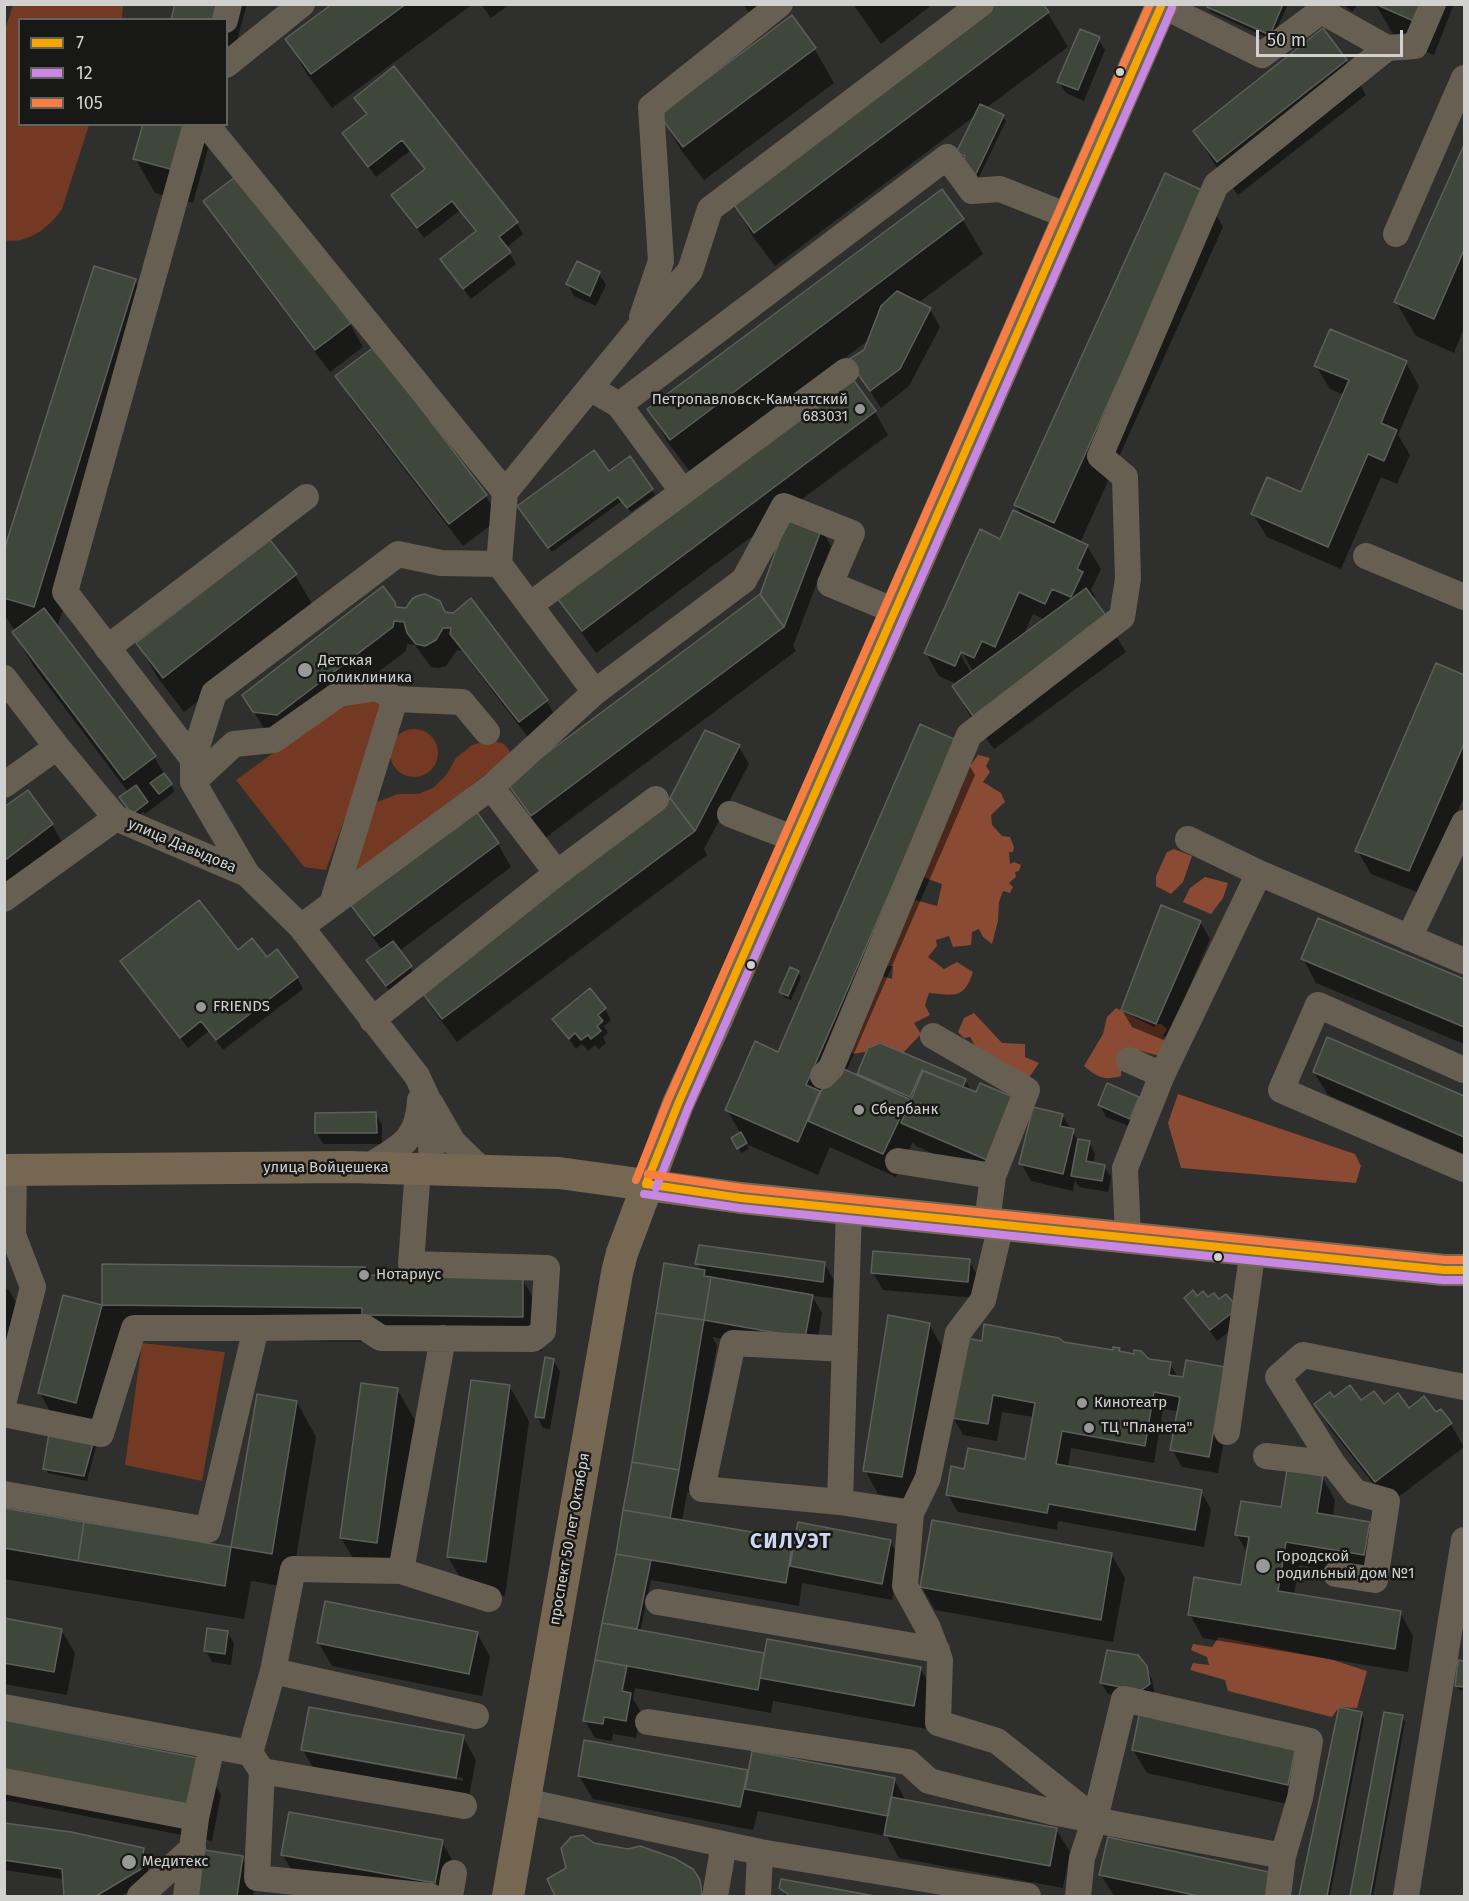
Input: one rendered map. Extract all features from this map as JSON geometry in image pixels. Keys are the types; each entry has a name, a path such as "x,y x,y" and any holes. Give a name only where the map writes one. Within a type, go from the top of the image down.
{"main road":[{"name":"проспект 50 лет Октября","path":"508,1896 617,1273 646,1184 678,1104 1162,5"},
{"name":"улица Войцешека","path":"9,1170 425,1168 559,1173 717,1196 1444,1270 1464,1270"}],"street":[{"path":"228,63 302,4"},
{"path":"638,329 661,261 651,107 780,4"},
{"path":"595,692 499,564 505,492 638,329 690,271 710,208 981,4"},
{"path":"1162,5 1262,55 1321,11 1387,48 1415,46 1433,4"},
{"path":"823,1076 831,1068 969,735 1122,617 1128,579 1125,477 1100,456 1215,185 1387,48"},
{"path":"1396,234 1464,78"},
{"path":"195,126 65,592 193,770 247,874"},
{"path":"208,126 505,492"},
{"path":"619,405 947,157 972,191 1000,189 1068,216"},
{"path":"530,605 846,371"},
{"path":"590,388 619,405 683,492"},
{"path":"107,648 306,496"},
{"path":"301,927 491,787 595,692 744,580 784,506 852,533 830,584 895,611"},
{"path":"193,770 214,693 398,554 441,562 499,564"},
{"path":"1366,556 1464,597"},
{"name":"улица Давыдова","path":"4,678 116,818 247,874 301,927 417,1076 429,1102 425,1168 411,1264 547,1268 543,1331 533,1340 442,1338"},
{"path":"193,770 234,744 274,740 339,694 377,688 396,699 462,702 487,732"},
{"path":"332,904 396,699"},
{"path":"4,785 57,747"},
{"path":"491,787 557,873"},
{"path":"372,1020 557,873 656,799"},
{"path":"730,814 795,839"},
{"path":"4,899 116,818"},
{"path":"1409,938 1464,823"},
{"path":"1188,839 1259,873 1464,961"},
{"path":"1128,1237 1125,1168 1162,1076 1259,873"},
{"path":"1464,1070 1318,1005 1281,1090 1464,1169"},
{"path":"933,1036 1027,1090 993,1176 994,1223 983,1300 958,1334 928,1478 910,1513 905,1586 928,1628 940,1660 938,1723 997,1741 1095,1819"},
{"path":"1129,1059 1162,1076"},
{"path":"366,1168 403,1144 413,1133 419,1118 421,1089 417,1076"},
{"path":"429,1102 453,1142 482,1170"},
{"path":"898,1161 993,1176"},
{"path":"4,1400 33,1287 9,1236 9,1170"},
{"path":"840,1502 849,1208"},
{"path":"1227,1432 1253,1249"},
{"path":"4,1414 101,1434 134,1328 364,1327 381,1338 442,1338 401,1571"},
{"path":"4,1494 208,1530 256,1328"},
{"path":"845,1349 733,1343 702,1489 840,1502 910,1513"},
{"path":"1336,1574 1375,1580 1387,1501 1355,1492 1333,1464 1278,1377 1303,1355 1464,1386"},
{"path":"1266,1456 1333,1464"},
{"path":"1406,1896 1456,1640 1464,1540"},
{"path":"430,1896 255,1887 256,1762 293,1569 401,1571 489,1599"},
{"path":"658,1602 937,1650"},
{"path":"273,1671 476,1716"},
{"path":"1078,1896 1082,1858 1095,1819 1124,1699 1310,1741 1300,1798 1283,1856 1278,1896"},
{"path":"4,1707 212,1746 256,1762 464,1806"},
{"path":"648,1722 908,1762 929,1781 1052,1812 1283,1856"},
{"path":"186,1896 196,1818 212,1746"},
{"path":"4,1781 196,1818"},
{"path":"524,1801 760,1852 1028,1896"},
{"path":"715,1896 724,1844"},
{"path":"140,1896 193,1848"},
{"path":"758,1896 760,1852"}],"shaded area":[{"path":"122,4 123,6 122,18 18,18 18,126 89,126 62,209 37,233 13,241 4,240 4,33 13,5"},
{"path":"380,697 383,712 326,870 304,867 236,780 334,709"},
{"path":"414,729 431,736 438,753 431,770 414,777 397,770 390,753 397,736"},
{"path":"491,740 504,744 512,754 355,874 354,859 372,804 398,794 418,794 433,788 447,774 456,758 472,745"},
{"path":"978,755 990,758 986,766 990,772 983,782 1001,793 1005,802 991,815 992,825 1002,836 1010,837 1014,847 1013,852 1009,852 1010,864 1014,862 1021,865 1019,871 1015,872 1016,877 1009,883 1013,887 1010,893 1003,891 992,944 983,937 979,929 972,932 971,945 953,947 949,936 936,940 937,946 928,957 944,969 957,962 973,972 966,987 952,995 929,993 925,1005 930,1015 914,1023 921,1034 903,1053 868,1048 865,1052 853,1054 847,1040 876,974 892,979 893,966 888,966 887,960 908,898 937,906 942,884 925,878 921,870 941,814 953,808 949,795"},
{"path":"1174,849 1192,856 1183,882 1171,894 1156,886 1156,876 1167,852"},
{"path":"1205,877 1228,883 1223,898 1211,914 1183,902 1190,888"},
{"path":"1116,1008 1154,1027 1156,1024 1161,1024 1167,1029 1163,1036 1174,1040 1164,1057 1137,1050 1122,1062 1121,1076 1105,1078 1084,1066 1103,1034 1107,1017"},
{"path":"974,1013 1002,1043 1025,1044 1025,1057 1039,1063 1026,1082 975,1046 970,1037 964,1038 958,1032 964,1018"},
{"path":"1178,1094 1355,1154 1361,1166 1356,1183 1181,1168 1168,1123"},
{"path":"142,1343 225,1352 202,1481 125,1465"},
{"path":"1219,1637 1333,1660 1367,1671 1357,1708 1339,1707 1332,1717 1228,1691 1225,1680 1190,1670 1193,1663 1209,1665 1207,1657 1191,1650 1193,1644 1212,1647"}],"building":[{"path":"175,4 219,4 215,18 172,18"},
{"path":"332,4 406,4 311,74 285,39"},
{"path":"996,4 1043,4 1049,12 754,233 732,202"},
{"path":"1208,4 1283,4 1270,35 1207,7"},
{"path":"1375,4 1421,4 1414,21"},
{"path":"792,15 816,48 683,147 659,115"},
{"path":"1323,28 1347,60 1217,162 1193,131"},
{"path":"1080,29 1100,37 1078,90 1057,82"},
{"path":"394,66 518,222 499,237 511,252 463,289 440,259 476,231 452,201 417,228 391,195 425,169 402,140 368,167 342,133 367,114 354,98"},
{"path":"980,104 1004,115 974,178 963,161 965,156 956,153"},
{"path":"142,126 185,126 174,170 133,159"},
{"path":"1464,145 1464,250 1434,319 1394,302"},
{"path":"1165,173 1204,191 1054,523 1014,505"},
{"path":"239,174 351,323 315,350 203,201"},
{"path":"942,189 964,219 670,440 647,409"},
{"path":"577,261 600,272 590,296 566,284"},
{"path":"94,266 136,279 34,607 4,598 4,550"},
{"path":"897,291 931,308 900,369 870,391 848,360 864,350 881,306"},
{"path":"1330,329 1407,361 1381,423 1397,430 1384,461 1368,454 1328,547 1251,514 1267,477 1301,492 1349,380 1314,366"},
{"path":"374,347 487,495 449,524 335,376"},
{"path":"852,378 876,411 582,631 557,598"},
{"path":"594,450 609,471 630,456 653,489 627,508 618,497 548,548 517,506"},
{"path":"1013,510 1088,545 1077,569 1083,572 1071,597 1052,589 1045,604 1019,592 995,647 982,641 974,658 961,652 955,666 924,653 980,529 1000,539"},
{"path":"789,514 822,528 784,627 760,595"},
{"path":"270,540 297,574 163,678 136,643"},
{"name":"Детская поликлиника","path":"383,586 396,607 406,608 412,599 425,594 440,601 445,612 453,613 471,598 548,700 519,722 450,634 451,628 443,628 436,640 425,646 416,644 407,633 404,622 394,621 393,627 277,715 253,712 242,695"},
{"path":"1086,588 1107,617 973,716 952,686"},
{"path":"760,594 784,627 531,816 507,783"},
{"path":"44,608 156,756 124,780 12,632"},
{"path":"1436,663 1464,675 1464,744 1409,871 1355,851"},
{"path":"920,724 956,740 806,1085 820,1091 798,1142 725,1110 755,1041 778,1052"},
{"path":"705,730 740,745 695,831 670,798"},
{"path":"164,773 172,784 159,794 150,783"},
{"path":"136,785 148,802 132,814 119,797"},
{"path":"28,790 53,824 4,861 4,807"},
{"path":"670,798 695,831 442,1019 418,987"},
{"path":"476,811 499,843 374,936 350,904"},
{"path":"199,900 238,950 252,938 267,957 277,949 298,977 216,1040 201,1021 180,1038 120,961"},
{"path":"1161,905 1201,921 1156,1024 1121,1010"},
{"path":"1318,918 1464,979 1464,1027 1301,959"},
{"path":"393,941 412,966 386,986 366,960"},
{"path":"790,967 799,971 788,996 779,992"},
{"path":"590,988 606,1008 598,1015 603,1021 597,1026 601,1031 591,1039 588,1035 581,1040 575,1033 569,1039 552,1019"},
{"path":"1327,1037 1464,1096 1464,1137 1313,1072"},
{"path":"880,1043 966,1079 963,1087 922,1070 910,1097 857,1074 868,1048"},
{"name":"Сбербанк","path":"833,1064 909,1099 883,1154 808,1121"},
{"path":"923,1071 976,1092 980,1083 1013,1097 987,1160 901,1123"},
{"path":"1107,1083 1139,1097 1130,1119 1098,1105"},
{"path":"1033,1107 1063,1114 1060,1126 1074,1129 1063,1174 1019,1164"},
{"path":"376,1112 377,1133 315,1133 315,1113"},
{"path":"741,1132 747,1143 737,1149 731,1138"},
{"path":"1078,1139 1090,1141 1086,1161 1105,1165 1102,1181 1071,1176"},
{"path":"699,1245 825,1262 823,1282 695,1264"},
{"path":"873,1251 970,1259 968,1282 871,1273"},
{"path":"664,1263 705,1270 704,1276 711,1277 704,1320 656,1313"},
{"path":"102,1264 365,1267 365,1275 523,1277 523,1317 362,1315 362,1308 102,1305"},
{"path":"711,1277 813,1295 805,1338 704,1320"},
{"path":"1193,1290 1197,1296 1203,1291 1208,1297 1214,1293 1219,1299 1226,1294 1238,1308 1210,1330 1184,1298"},
{"path":"63,1295 102,1305 76,1403 38,1393"},
{"path":"656,1313 704,1320 679,1470 632,1462"},
{"path":"888,1315 930,1323 902,1477 863,1471"},
{"name":"ТЦ \"Планета\"","path":"984,1324 1059,1338 1064,1342 1113,1350 1113,1347 1120,1348 1119,1351 1134,1354 1134,1350 1141,1351 1149,1359 1171,1362 1169,1375 1183,1377 1186,1360 1225,1367 1209,1457 1170,1450 1180,1397 1154,1392 1145,1446 1062,1431 1056,1464 1202,1490 1195,1530 1049,1504 1047,1513 946,1495 951,1466 964,1469 968,1448 1025,1459 1035,1403 993,1395 988,1424 952,1418 966,1338 982,1341"},
{"path":"545,1357 554,1359 544,1418 535,1417"},
{"path":"471,1380 510,1385 486,1562 447,1557"},
{"path":"361,1383 398,1388 377,1543 340,1538"},
{"path":"1350,1385 1361,1400 1374,1391 1384,1404 1398,1393 1409,1408 1424,1396 1436,1412 1441,1409 1452,1423 1375,1482 1314,1404 1330,1392 1334,1397"},
{"path":"257,1394 297,1401 272,1554 231,1547"},
{"path":"49,1433 94,1440 84,1476 43,1469"},
{"path":"632,1462 679,1470 670,1518 623,1510"},
{"name":"Городской родильный дом №1","path":"1287,1470 1323,1476 1317,1513 1370,1522 1364,1555 1286,1542 1278,1591 1401,1611 1395,1649 1188,1615 1194,1577 1241,1585 1249,1537 1235,1535 1241,1501 1281,1507"},
{"path":"4,1508 84,1522 78,1561 4,1548"},
{"path":"623,1510 793,1539 786,1583 616,1554"},
{"path":"932,1520 1112,1553 1101,1620 920,1587"},
{"path":"84,1522 231,1547 225,1586 78,1561"},
{"path":"798,1522 891,1540 882,1584 790,1566"},
{"path":"616,1554 651,1560 637,1629 602,1623"},
{"path":"325,1601 478,1632 469,1674 317,1643"},
{"path":"4,1618 62,1629 54,1672 4,1663"},
{"path":"602,1623 764,1653 758,1690 595,1660"},
{"path":"207,1628 228,1631 225,1654 204,1651"},
{"path":"767,1639 921,1667 914,1706 760,1678"},
{"path":"1107,1650 1138,1655 1147,1666 1150,1684 1140,1691 1100,1683"},
{"path":"595,1660 627,1666 622,1691 631,1693 626,1721 604,1717 603,1724 583,1721"},
{"path":"1458,1660 1464,1661 1464,1687 1455,1686"},
{"path":"309,1707 464,1735 456,1778 301,1750"},
{"path":"1339,1707 1362,1712 1327,1896 1299,1896"},
{"path":"1140,1711 1296,1746 1288,1785 1132,1750"},
{"path":"1384,1712 1403,1715 1370,1896 1350,1896"},
{"path":"4,1720 202,1759 193,1807 4,1770"},
{"path":"584,1740 748,1770 740,1807 578,1776"},
{"path":"752,1751 895,1778 888,1816 745,1789"},
{"path":"891,1797 1057,1828 1050,1866 884,1835"},
{"path":"289,1812 443,1840 435,1883 281,1855"},
{"path":"4,1823 71,1832 144,1848 141,1869 96,1896 64,1896 62,1869 4,1860"},
{"path":"583,1835 594,1843 628,1849 640,1846 674,1858 693,1869 700,1880 701,1896 555,1896 547,1879 566,1868 561,1848 571,1837"},
{"path":"1108,1837 1273,1873 1268,1896 1199,1896 1099,1875"},
{"path":"204,1850 243,1856 237,1896 197,1896"},
{"path":"781,1879 875,1896 790,1896 779,1888"}],"transit line":[{"name":"105","path":"636,1180 668,1100 1150,4"},
{"name":"7","path":"646,1184 678,1104 1162,4"},
{"name":"12","path":"656,1188 688,1108 1172,8"},
{"name":"105","path":"648,1174 742,1188 1445,1260 1464,1260"},
{"name":"7","path":"646,1184 741,1198 1444,1270 1464,1270"},
{"name":"12","path":"644,1194 740,1208 1443,1280 1464,1280"}],"place":[{"name":"Петропавловск-Камчатский 683031","path":"860,409"},
{"name":"Детская поликлиника","path":"305,670"},
{"name":"FRIENDS","path":"201,1007"},
{"name":"Сбербанк","path":"859,1110"},
{"name":"Нотариус","path":"364,1275"},
{"name":"Кинотеатр","path":"1082,1403"},
{"name":"ТЦ \"Планета\"","path":"1089,1428"},
{"name":"Городской родильный дом №1","path":"1263,1566"},
{"name":"Медитекс","path":"129,1862"}],"district":[{"name":"СИЛУЭТ","path":"791,1542"}]}
